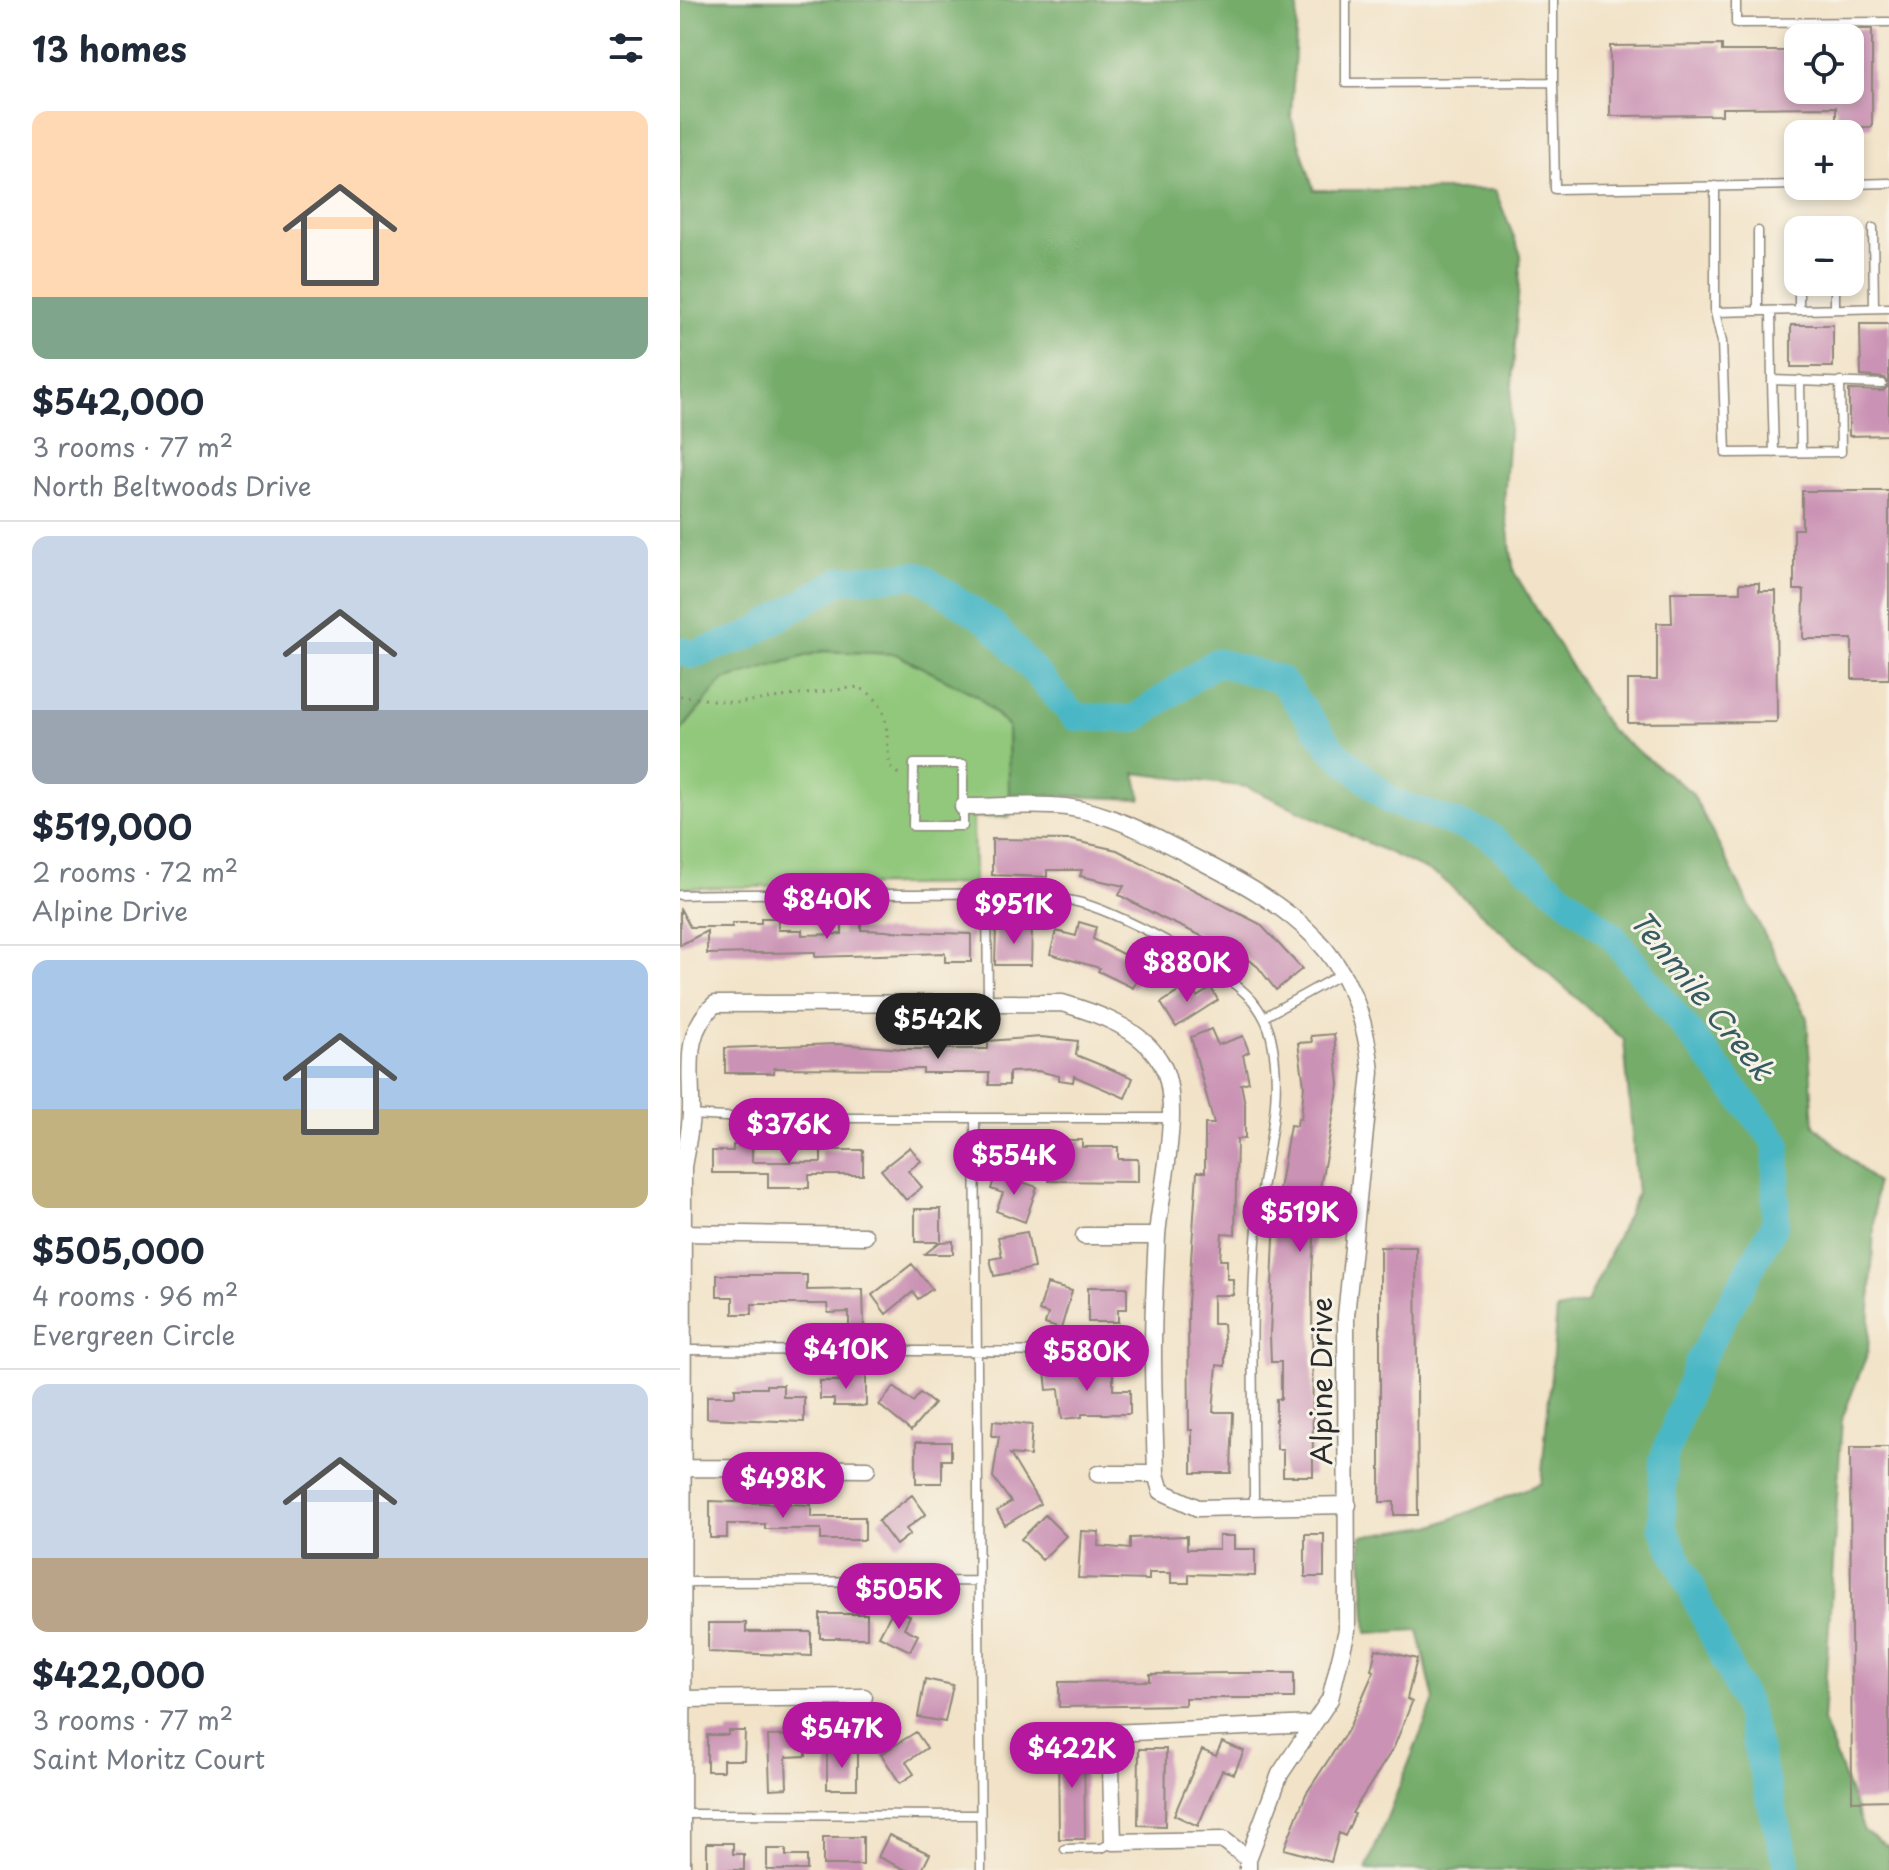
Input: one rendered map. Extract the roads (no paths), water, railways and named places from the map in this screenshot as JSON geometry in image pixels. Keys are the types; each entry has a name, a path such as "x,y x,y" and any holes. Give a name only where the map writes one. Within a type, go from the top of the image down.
{"street":[{"name":"Alpine Drive","path":"963,807 1065,807 1109,817 1155,837 1284,907 1313,932 1341,974 1368,1032 1371,1072 1346,1316 1347,1630 1330,1699 1280,1774 1248,1864"},
{"path":"682,1870 685,1468 683,1167 691,1115 691,1045 698,1019 715,1004 1062,1003 1095,1012 1122,1027 1162,1062 1168,1084 1170,1118 1157,1236 1153,1352 1156,1474 1161,1491 1169,1498 1198,1508 1348,1505"},
{"path":"684,1233 865,1236"},
{"path":"1084,1236 1157,1236"},
{"path":"685,1468 867,1469"},
{"path":"1098,1474 1156,1474"},
{"path":"681,1699 864,1697"},
{"path":"1248,1864 1224,1840 1113,1842 1110,1733 1313,1724"}],"lane":[{"path":"1346,0 1346,83 1553,82"},
{"path":"1553,0 1555,189 1784,185"},
{"path":"1736,0 1736,23 1889,22"},
{"path":"1864,184 1889,183"},
{"path":"1715,186 1715,312 1722,342 1726,453 1841,452 1840,381"},
{"path":"1873,228 1874,308"},
{"path":"1758,231 1758,311"},
{"path":"1799,296 1799,310"},
{"path":"1835,296 1835,309"},
{"path":"1715,312 1889,308"},
{"path":"1771,311 1774,453"},
{"path":"1772,380 1882,384"},
{"path":"1800,380 1801,452"},
{"path":"914,764 963,764 963,807 963,826 913,826 914,764"},
{"path":"680,895 987,896 1074,901 1097,908 1230,980 1264,1017 1273,1050 1277,1090 1257,1226 1253,1279 1254,1507"},
{"path":"987,896 988,1002"},
{"path":"1264,1017 1341,974"},
{"path":"691,1115 743,1118 1170,1118"},
{"path":"975,1118 981,1870"},
{"path":"685,1350 1153,1352"},
{"path":"682,1582 979,1581"},
{"path":"682,1814 979,1815"},
{"path":"1065,1849 1102,1848 1113,1842"}],"waterway":[{"name":"Tenmile Creek","path":"680,650 691,655 746,637 841,580 918,575 992,624 1075,717 1134,719 1216,662 1281,680 1333,750 1392,802 1486,834 1612,936 1777,1143 1775,1224 1698,1363 1663,1460 1662,1526 1746,1705 1788,1870"}]}
